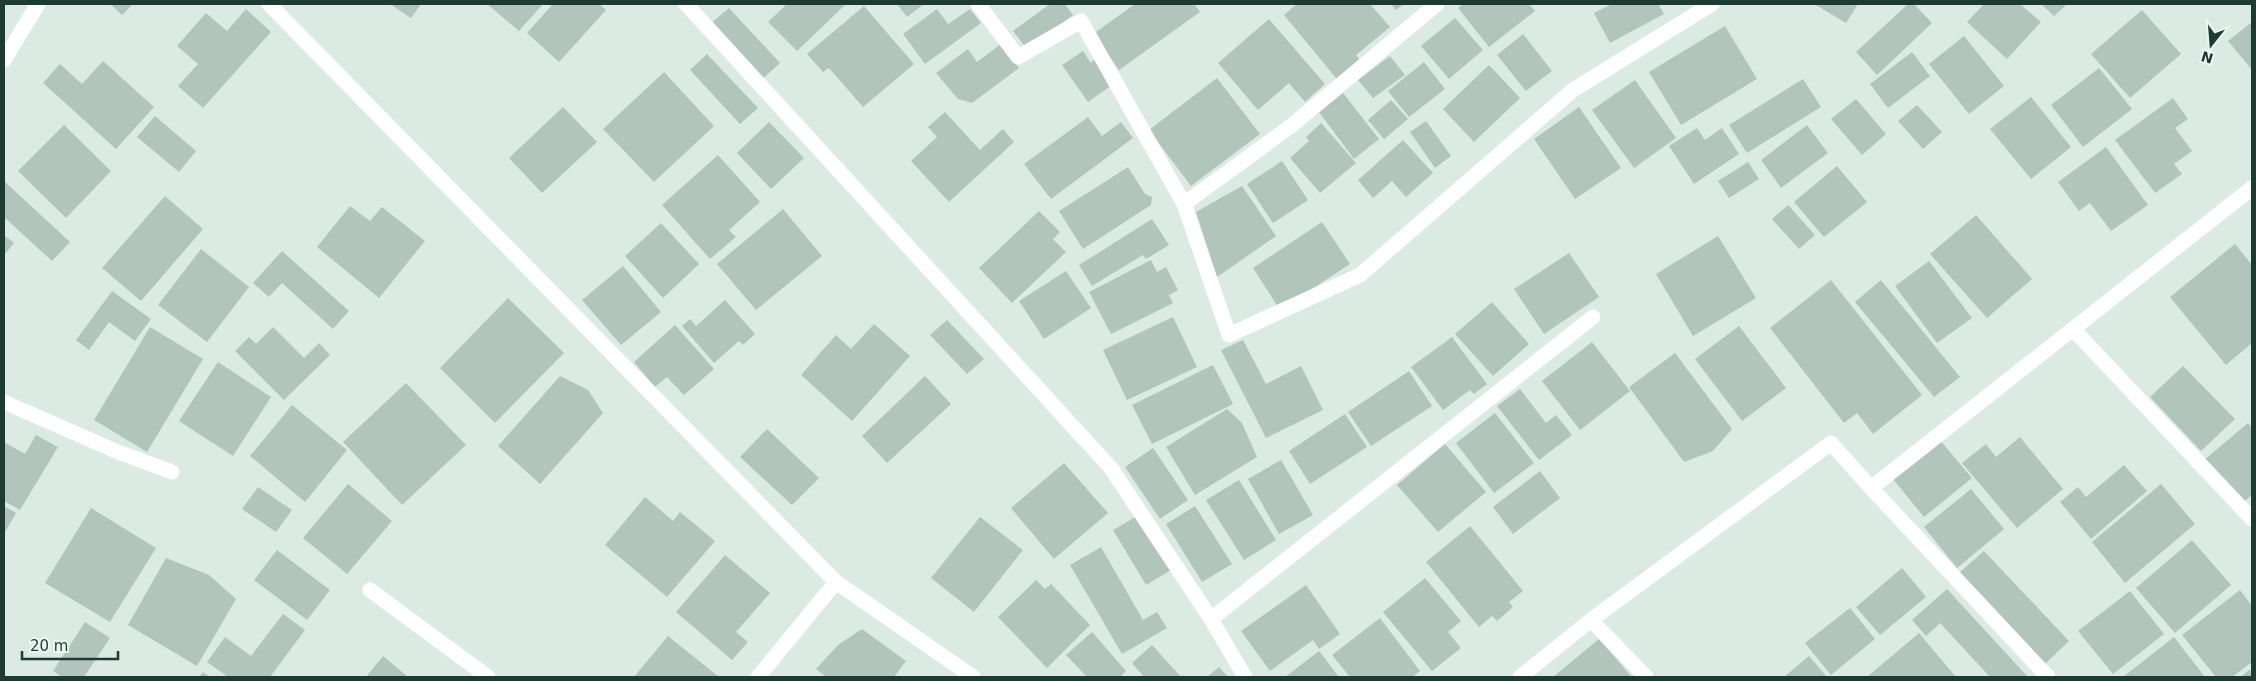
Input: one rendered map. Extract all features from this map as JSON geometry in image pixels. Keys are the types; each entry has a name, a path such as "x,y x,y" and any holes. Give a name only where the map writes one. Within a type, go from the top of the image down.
{"street":[{"path":"4,60 38,4"},
{"path":"269,4 836,582 973,677"},
{"path":"686,4 1111,468 1211,619 1245,677"},
{"path":"978,4 1018,57 1081,21 1184,204 1229,336 1360,275 1573,90 1712,4"},
{"path":"1184,204 1291,126 1437,4"},
{"path":"1871,488 2252,188"},
{"path":"1211,619 1592,317"},
{"path":"2073,329 2252,519"},
{"path":"4,402 118,452 172,472"},
{"path":"1520,677 1591,620 1831,443 2048,677"},
{"path":"758,677 836,582"},
{"path":"370,590 488,677"},
{"path":"1591,620 1646,677"}],"building":[{"path":"110,4 133,4 122,15"},
{"path":"390,4 421,4 411,18"},
{"path":"487,4 543,4 519,31"},
{"path":"553,4 599,4 606,10 559,62 527,33"},
{"path":"787,4 846,4 797,51 768,22"},
{"path":"897,4 924,4 907,17"},
{"path":"1050,4 1065,4 1073,15 1027,49 1013,31"},
{"path":"1135,4 1194,4 1200,12 1119,70 1093,34"},
{"path":"1297,4 1370,4 1390,27 1356,55 1363,64 1340,83 1284,15"},
{"path":"1391,4 1404,4 1396,10"},
{"path":"1463,4 1529,4 1535,11 1489,47 1458,8"},
{"path":"1612,4 1658,4 1664,14 1610,43 1594,13"},
{"path":"1814,4 1858,4 1846,23"},
{"path":"1908,4 1914,4 1932,23 1877,75 1856,52"},
{"path":"1984,4 2020,4 2041,22 2007,59 1967,22"},
{"path":"2041,4 2067,4 2054,16"},
{"path":"864,6 914,64 863,107 829,68 823,72 807,54"},
{"path":"729,8 780,63 760,81 709,25"},
{"path":"246,9 271,32 203,108 178,86 198,64 177,46 206,13 227,31"},
{"path":"937,9 948,24 970,9 981,23 925,64 903,34"},
{"path":"2142,10 2181,54 2130,98 2091,54"},
{"path":"1455,18 1483,50 1449,79 1421,46"},
{"path":"1269,19 1325,84 1305,102 1289,83 1258,110 1218,63"},
{"path":"2252,22 2252,70 2228,41"},
{"path":"1725,26 1757,79 1681,125 1649,72"},
{"path":"1523,34 1552,71 1526,91 1497,55"},
{"path":"1964,36 2004,86 1969,114 1929,64"},
{"path":"1001,44 1019,68 972,103 958,99 936,73 968,49 977,62"},
{"path":"1083,51 1091,63 1094,60 1112,85 1088,102 1062,65"},
{"path":"1912,52 1930,76 1888,108 1870,84"},
{"path":"707,54 758,108 740,124 690,70"},
{"path":"1390,56 1405,75 1373,98 1358,80"},
{"path":"103,61 154,107 116,149 43,83 60,64 82,84"},
{"path":"1424,62 1445,89 1409,117 1388,91"},
{"path":"1489,65 1520,98 1474,142 1443,109"},
{"path":"2099,68 2132,109 2083,147 2051,105"},
{"path":"664,72 714,126 654,182 603,129"},
{"path":"1217,78 1260,134 1191,186 1149,130"},
{"path":"1803,79 1821,107 1747,153 1729,125"},
{"path":"1635,80 1676,138 1634,168 1592,110"},
{"path":"1343,93 1379,139 1354,159 1319,112"},
{"path":"2031,97 2071,147 2031,179 1990,129"},
{"path":"2173,98 2188,119 2175,128 2192,151 2174,164 2182,174 2155,193 2115,140"},
{"path":"1856,99 1886,134 1862,155 1831,119"},
{"path":"1391,100 1408,119 1384,139 1368,120"},
{"path":"1917,105 1942,132 1923,149 1898,121"},
{"path":"563,107 597,142 542,193 509,158"},
{"path":"1579,107 1621,168 1575,199 1534,139"},
{"path":"945,112 980,150 1003,129 1014,142 949,202 911,161 937,137 928,127"},
{"path":"155,116 196,151 179,172 137,137"},
{"path":"1088,117 1102,136 1121,122 1133,138 1051,199 1024,164"},
{"path":"1426,121 1451,156 1435,168 1410,132"},
{"path":"769,122 804,158 771,189 737,153"},
{"path":"1321,123 1356,163 1320,193 1290,158 1309,141 1306,137"},
{"path":"64,125 111,171 66,218 18,171"},
{"path":"1807,125 1828,153 1781,188 1761,160"},
{"path":"1697,128 1705,140 1722,128 1739,154 1694,184 1669,146"},
{"path":"1403,140 1433,173 1406,197 1392,181 1373,198 1358,180"},
{"path":"2106,147 2148,205 2111,231 2090,203 2079,211 2058,182"},
{"path":"718,155 760,202 729,230 736,237 710,259 662,205"},
{"path":"1282,161 1308,200 1273,223 1247,184"},
{"path":"1748,162 1759,179 1729,198 1718,181"},
{"path":"1837,166 1867,202 1824,237 1794,202"},
{"path":"1128,167 1145,194 1152,197 1151,205 1083,249 1059,211"},
{"path":"4,181 70,242 52,261 4,217"},
{"path":"1242,186 1276,236 1217,277 1196,212"},
{"path":"165,196 203,229 141,301 102,268"},
{"path":"1788,205 1815,235 1799,249 1772,219"},
{"path":"350,206 370,221 382,207 425,241 379,298 317,247"},
{"path":"783,209 822,256 756,310 717,264"},
{"path":"1039,211 1060,232 1053,239 1066,252 1012,303 979,268"},
{"path":"1976,215 2032,279 1987,318 1930,254"},
{"path":"1152,219 1169,245 1146,259 1143,255 1092,286 1079,265"},
{"path":"1322,222 1350,264 1280,310 1253,268"},
{"path":"661,223 699,264 663,298 625,256"},
{"path":"4,235 14,243 4,255"},
{"path":"1718,236 1756,298 1693,336 1656,274"},
{"path":"2235,244 2252,265 2252,343 2226,365 2170,297"},
{"path":"201,249 249,287 207,342 158,305"},
{"path":"282,251 349,311 333,329 282,283 269,297 253,283"},
{"path":"1569,253 1599,297 1544,334 1514,289"},
{"path":"1151,260 1157,272 1166,267 1178,290 1169,295 1173,303 1111,334 1089,292"},
{"path":"1929,261 1972,318 1937,343 1895,286"},
{"path":"623,266 661,312 621,345 582,300"},
{"path":"1066,271 1091,308 1044,339 1019,301"},
{"path":"1831,280 1922,395 1873,434 1857,413 1844,423 1770,328"},
{"path":"1881,280 1960,377 1934,397 1855,302"},
{"path":"112,291 151,319 135,341 109,322 89,350 76,340"},
{"path":"508,298 564,353 495,423 440,368"},
{"path":"725,300 755,334 743,345 739,341 714,363 682,326 690,319 696,326"},
{"path":"1492,302 1529,344 1493,376 1455,334"},
{"path":"1173,317 1197,367 1127,400 1103,350"},
{"path":"947,320 984,359 967,374 930,335"},
{"path":"874,324 910,356 852,421 801,375 836,335 851,349"},
{"path":"675,325 714,369 684,395 667,377 655,387 634,362"},
{"path":"1739,326 1786,388 1742,421 1695,359"},
{"path":"150,327 203,359 147,452 94,420"},
{"path":"273,327 304,358 319,343 330,355 284,400 235,351 249,337 256,344"},
{"path":"1452,337 1487,384 1474,394 1470,390 1443,410 1411,367"},
{"path":"1243,340 1266,384 1301,366 1323,410 1266,438 1221,350"},
{"path":"1592,342 1630,391 1580,430 1542,381"},
{"path":"1675,353 1732,429 1713,451 1684,462 1629,387"},
{"path":"218,362 271,397 233,456 179,421"},
{"path":"1213,365 1233,404 1152,444 1132,405"},
{"path":"2183,366 2235,419 2201,451 2150,397"},
{"path":"1409,371 1432,406 1371,446 1348,412"},
{"path":"560,376 588,390 603,413 540,484 498,446"},
{"path":"925,376 951,404 887,463 862,436"},
{"path":"406,383 466,445 402,505 343,442"},
{"path":"1520,389 1546,423 1556,415 1572,435 1539,460 1497,406"},
{"path":"292,405 347,450 305,502 250,456"},
{"path":"1227,409 1242,423 1257,457 1195,495 1166,447"},
{"path":"1495,413 1534,463 1494,493 1456,443"},
{"path":"1345,414 1367,447 1310,484 1289,451"},
{"path":"2248,423 2252,428 2252,495 2240,505 2203,461"},
{"path":"767,429 819,478 792,505 740,457"},
{"path":"36,435 58,447 20,510 4,501 4,442 25,454"},
{"path":"2020,437 2063,489 2017,528 1962,463 1986,444 1996,457"},
{"path":"1939,439 1972,478 1924,517 1892,478"},
{"path":"1445,444 1486,492 1438,532 1397,485"},
{"path":"1153,448 1188,500 1160,519 1125,467"},
{"path":"1281,460 1313,515 1279,534 1248,479"},
{"path":"1064,463 1108,513 1054,559 1011,508"},
{"path":"2124,465 2147,491 2091,539 2060,502 2078,487 2086,497"},
{"path":"1540,471 1560,498 1513,534 1493,507"},
{"path":"1239,480 1276,540 1244,560 1206,500"},
{"path":"348,484 392,521 347,574 303,538"},
{"path":"2161,484 2195,524 2125,583 2092,542"},
{"path":"258,487 292,510 276,532 242,509"},
{"path":"1971,489 2004,529 1957,568 1924,527"},
{"path":"645,497 673,521 680,512 715,541 667,597 605,545"},
{"path":"4,506 16,513 4,534"},
{"path":"1195,506 1232,564 1202,582 1166,524"},
{"path":"91,508 156,548 110,622 45,583"},
{"path":"1137,516 1171,570 1146,585 1113,530"},
{"path":"980,517 1023,550 974,612 931,578"},
{"path":"1470,526 1523,591 1509,602 1513,607 1497,621 1492,616 1479,627 1426,562"},
{"path":"2192,540 2231,585 2175,633 2136,588"},
{"path":"1101,547 1143,620 1157,612 1167,628 1122,654 1070,565"},
{"path":"277,550 330,590 307,620 254,580"},
{"path":"1984,551 2069,641 2045,664 1959,573"},
{"path":"725,555 770,593 736,632 748,642 732,660 676,612"},
{"path":"166,558 209,575 236,599 197,666 128,625"},
{"path":"1902,568 1926,597 1880,635 1856,607"},
{"path":"1425,578 1461,621 1448,632 1461,648 1432,671 1383,612"},
{"path":"1036,580 1045,589 1051,584 1090,625 1047,668 998,617"},
{"path":"1306,585 1340,634 1319,649 1313,640 1270,671 1241,631"},
{"path":"1947,589 2027,676 1990,677 1940,623 1926,636 1912,620"},
{"path":"2240,590 2252,606 2252,662 2232,677 2216,677 2182,635"},
{"path":"2130,591 2164,634 2113,674 2078,631"},
{"path":"1850,608 1875,639 1831,675 1805,643"},
{"path":"283,614 305,630 270,677 228,677 207,662 225,637 251,656"},
{"path":"1380,618 1420,671 1412,677 1350,677 1332,655"},
{"path":"85,622 110,638 84,677 62,677 53,671"},
{"path":"862,629 906,661 894,677 826,677 816,669 838,645"},
{"path":"1092,632 1126,671 1120,677 1087,677 1066,655"},
{"path":"1919,633 1956,677 1867,677"},
{"path":"668,636 719,677 634,677"},
{"path":"2174,637 2205,677 2123,677"},
{"path":"1599,639 1631,676 1553,677"},
{"path":"1152,645 1181,677 1144,677 1132,663"},
{"path":"1319,651 1339,677 1285,677"},
{"path":"383,656 408,677 366,677"},
{"path":"1809,656 1827,677 1784,677"},
{"path":"1219,667 1228,677 1207,677"},
{"path":"2250,669 2252,677 2241,677"},
{"path":"203,672 210,677 199,677"}]}
